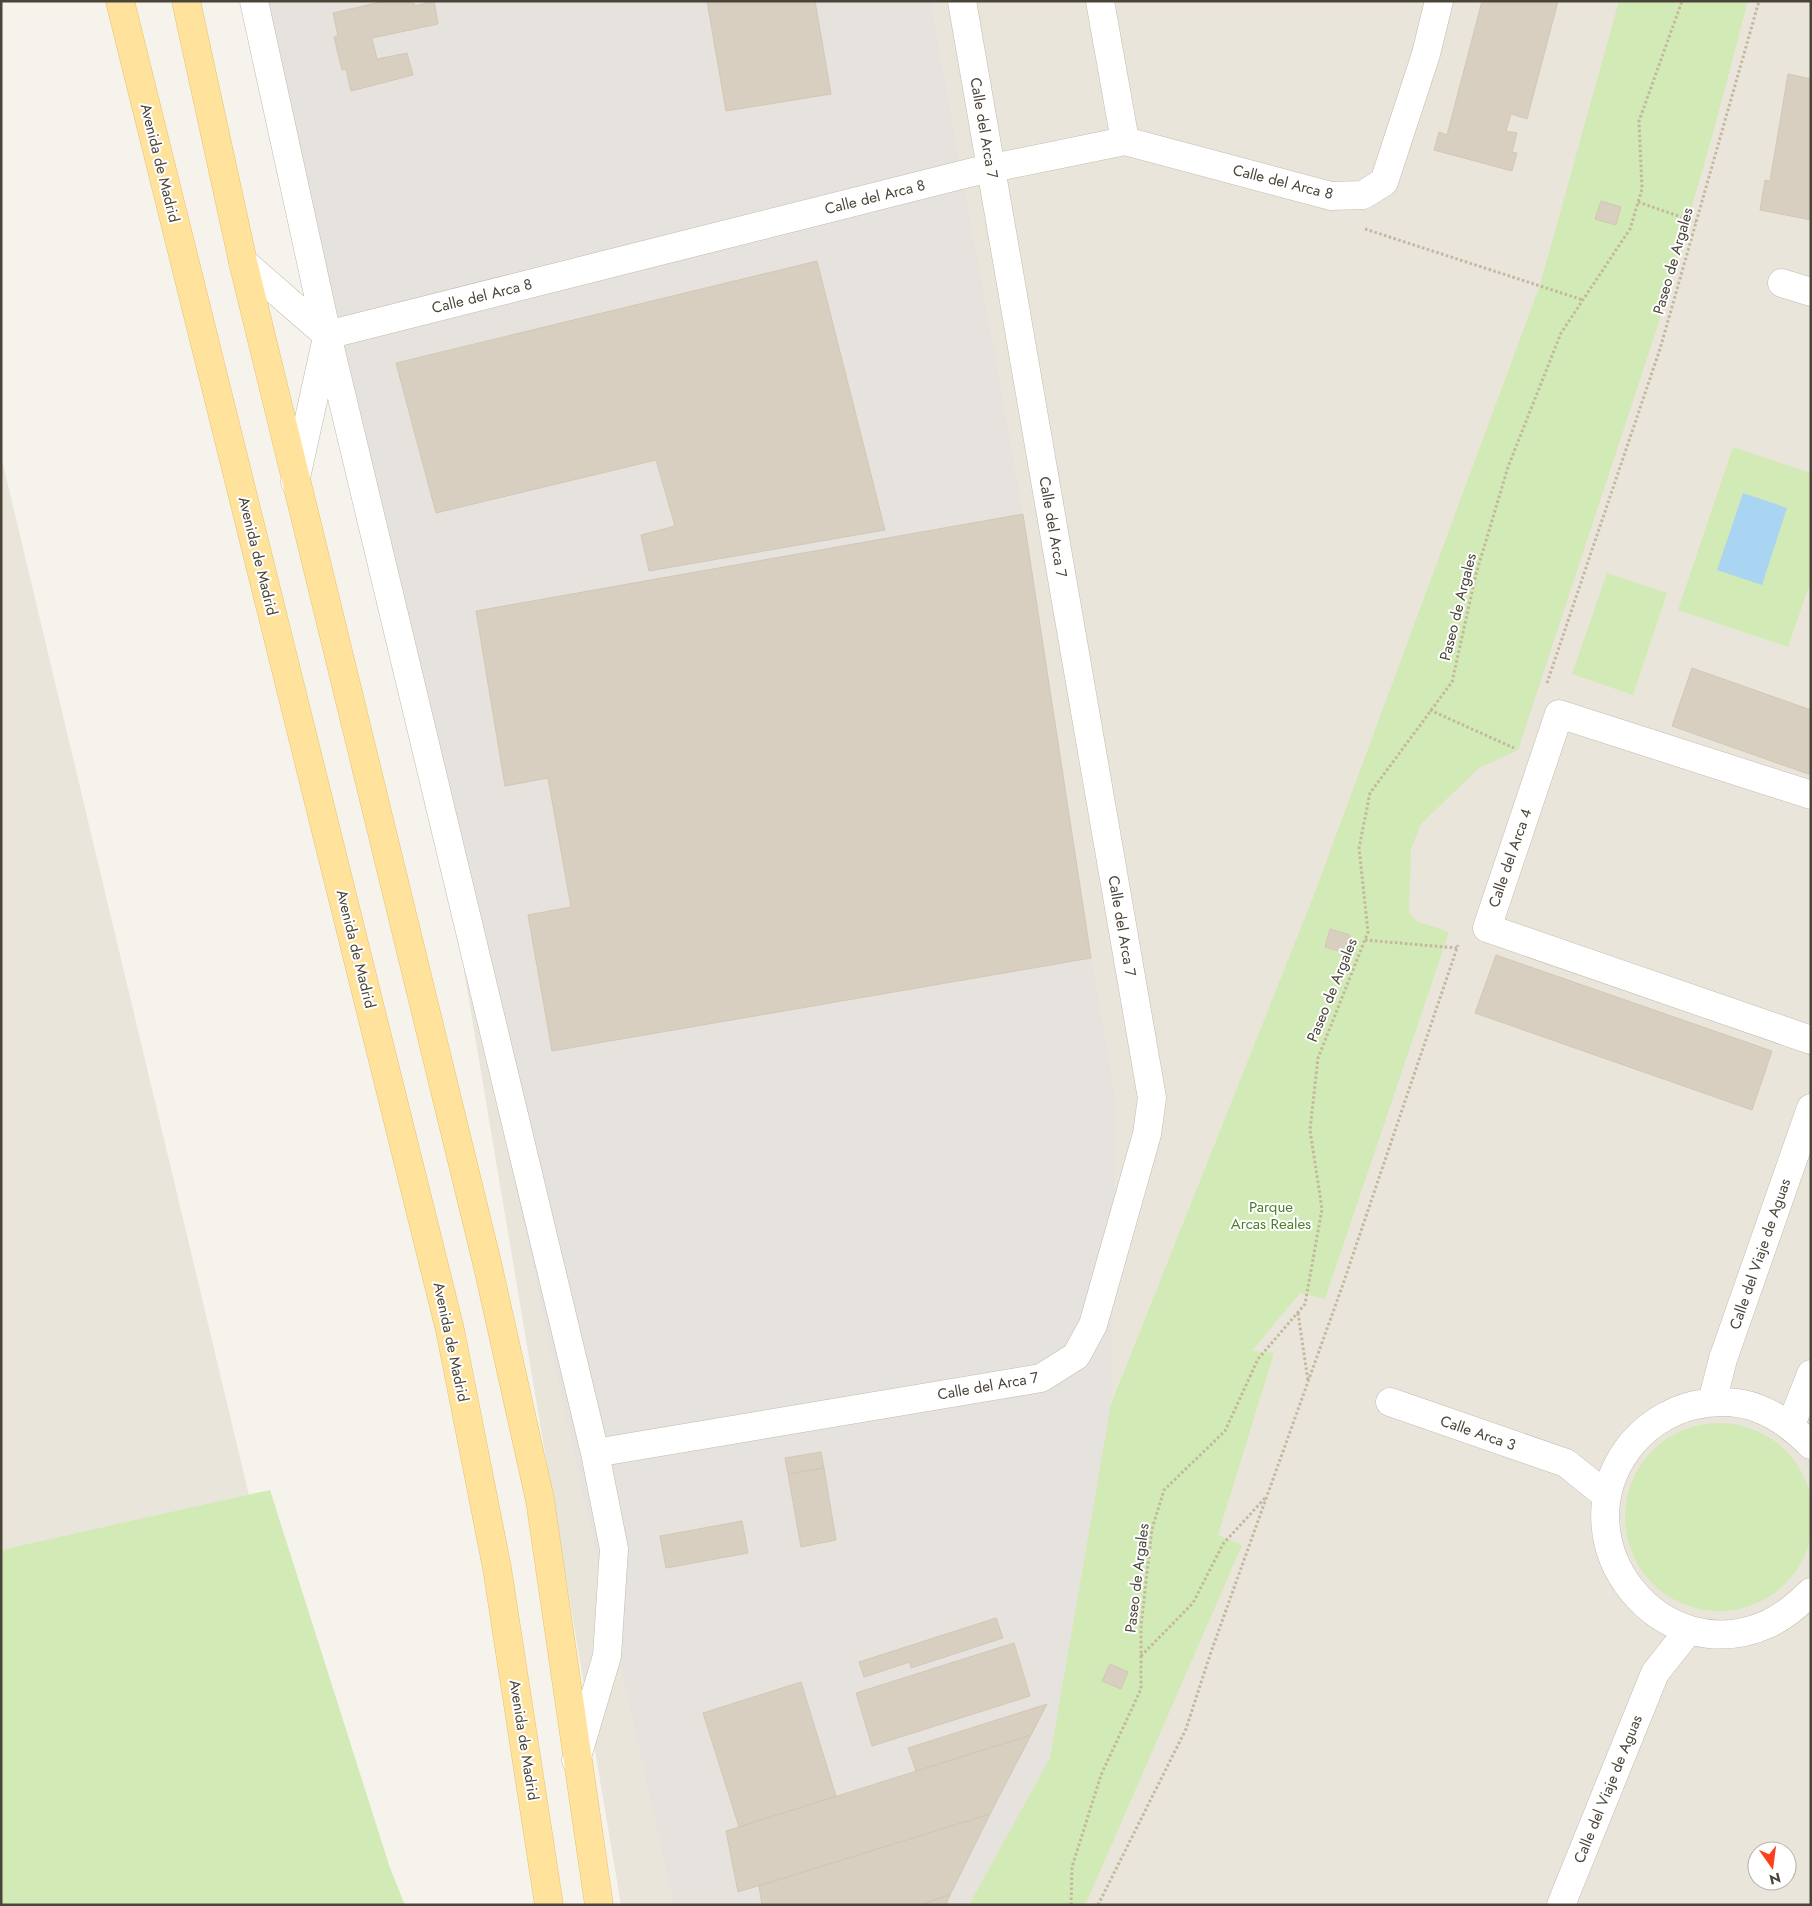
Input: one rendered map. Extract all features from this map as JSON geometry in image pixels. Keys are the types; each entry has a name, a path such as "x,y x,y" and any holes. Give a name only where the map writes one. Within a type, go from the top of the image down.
{"main road":[{"name":"Avenida de Madrid","path":"120,1 450,1330 497,1568 549,1905"},
{"path":"186,1 243,262 295,482 488,1267 540,1500 576,1760 599,1905"}],"street":[{"path":"254,1 327,335 595,1453 614,1549 607,1656 576,1760"},
{"name":"Calle del Arca 7","path":"595,1453 1041,1378 1076,1356 1093,1325 1147,1134 1152,1098 962,1"},
{"path":"1100,1 1125,141"},
{"name":"Calle del Arca 8","path":"327,335 991,168 1125,141 1331,196 1363,196 1384,182 1426,54 1439,1"},
{"path":"243,262 327,335"},
{"path":"1782,283 1811,292"},
{"path":"295,482 327,335"},
{"name":"Calle del Arca 4","path":"1811,795 1559,714 1487,928 1811,1040"},
{"name":"Calle del Viaje de Aguas","path":"1712,1402 1723,1359 1811,1108"},
{"path":"1791,1425 1811,1374"},
{"name":"Calle Arca 3","path":"1390,1402 1566,1463 1607,1496"},
{"path":"1811,1445 1791,1425 1767,1411 1740,1403 1712,1402 1684,1408 1658,1420 1636,1438 1619,1462 1607,1496 1604,1524 1609,1551 1620,1577 1638,1599 1659,1616 1689,1630 1716,1634 1743,1632 1768,1624 1791,1610 1811,1592"},
{"name":"Calle Arca 3","path":"1566,1463 1619,1462"},
{"name":"Calle del Viaje de Aguas","path":"1656,1673 1659,1616"},
{"name":"Calle del Viaje de Aguas","path":"1561,1905 1656,1673 1689,1630"}],"path":[{"name":"Paseo de Argales","path":"1071,1905 1072,1867 1101,1775 1141,1689 1141,1626 1152,1529 1164,1490 1226,1432 1258,1359 1305,1304 1322,1209 1310,1130 1318,1058 1368,932 1359,848 1370,793 1452,682 1476,574 1508,467 1561,334 1630,229 1642,189 1639,121 1682,1"},
{"name":"Paseo de Argales","path":"1546,687 1660,349 1759,1"},
{"path":"1638,202 1696,222"},
{"path":"1363,228 1583,300"},
{"path":"1430,710 1518,750"},
{"path":"1098,1905 1186,1729 1211,1652 1308,1382 1460,939"},
{"path":"1365,940 1457,948"},
{"path":"1298,1312 1308,1382"},
{"path":"1141,1656 1193,1603 1223,1544 1267,1496"}],"shaded area":[{"path":"248,1 931,1 1023,514 1091,958 1116,1102 1111,1404 1050,1758 969,1905 674,1905 327,335"},
{"path":"931,1 1811,1 1811,1905 621,1905 404,614 968,209"},
{"path":"1,456 252,1508 119,1525 1,1550"}],"green space":[{"name":"Parque Arcas Reales","path":"1619,1 1748,1 1713,133 1658,325 1518,750 1479,768 1421,824 1411,849 1409,913 1416,921 1449,932 1325,1299 1300,1293 1252,1351 1274,1353 1218,1535 1242,1545 1088,1899 1083,1905 969,1905 1050,1758 1111,1404 1312,900 1540,285"},
{"path":"1733,447 1811,473 1811,580 1788,647 1678,610"},
{"path":"1607,573 1667,593 1633,695 1572,674"},
{"path":"1719,1423 1755,1430 1771,1439 1785,1451 1797,1465 1806,1481 1813,1517 1806,1553 1797,1569 1785,1583 1771,1595 1755,1604 1719,1611 1683,1604 1667,1595 1653,1583 1641,1569 1632,1553 1625,1517 1632,1481 1641,1465 1653,1451 1667,1439 1683,1430"},
{"path":"270,1490 390,1868 405,1905 1,1905 1,1550"}],"water":[{"path":"1743,493 1787,508 1762,585 1717,570"}],"building":[{"path":"385,1 413,1 415,6 434,1 438,24 372,38 377,59 407,53 413,75 351,91 346,69 342,70 334,37 338,36 333,13"},
{"path":"707,1 815,1 831,94 726,111"},
{"path":"1482,1 1558,1 1527,119 1511,114 1506,131 1517,133 1512,152 1517,153 1512,171 1434,150 1439,132 1447,135"},
{"path":"1788,74 1811,79 1811,220 1760,210 1765,180 1770,181"},
{"path":"1601,201 1621,207 1616,225 1595,219"},
{"path":"817,261 885,530 649,571 641,535 675,526 656,460 436,513 396,363"},
{"path":"1023,514 1091,958 552,1051 528,915 571,907 548,778 505,786 476,611"},
{"path":"1692,668 1811,710 1811,775 1672,726"},
{"path":"1330,929 1350,935 1345,953 1325,947"},
{"path":"1496,955 1772,1051 1752,1110 1475,1013"},
{"path":"821,1452 824,1468 788,1474 785,1458"},
{"path":"824,1468 836,1540 801,1547 788,1474"},
{"path":"742,1521 748,1553 666,1568 660,1536"},
{"path":"996,1618 1003,1638 911,1668 910,1662 864,1677 859,1662"},
{"path":"1014,1643 1030,1696 872,1746 856,1693"},
{"path":"1110,1664 1128,1672 1121,1689 1102,1681"},
{"path":"801,1682 836,1796 739,1827 703,1713"},
{"path":"1047,1704 1031,1735 916,1771 908,1748"},
{"path":"1031,1735 990,1814 738,1892 726,1831"},
{"path":"990,1814 950,1895 919,1905 762,1905 759,1886"},
{"path":"950,1895 946,1905 919,1905"}]}
